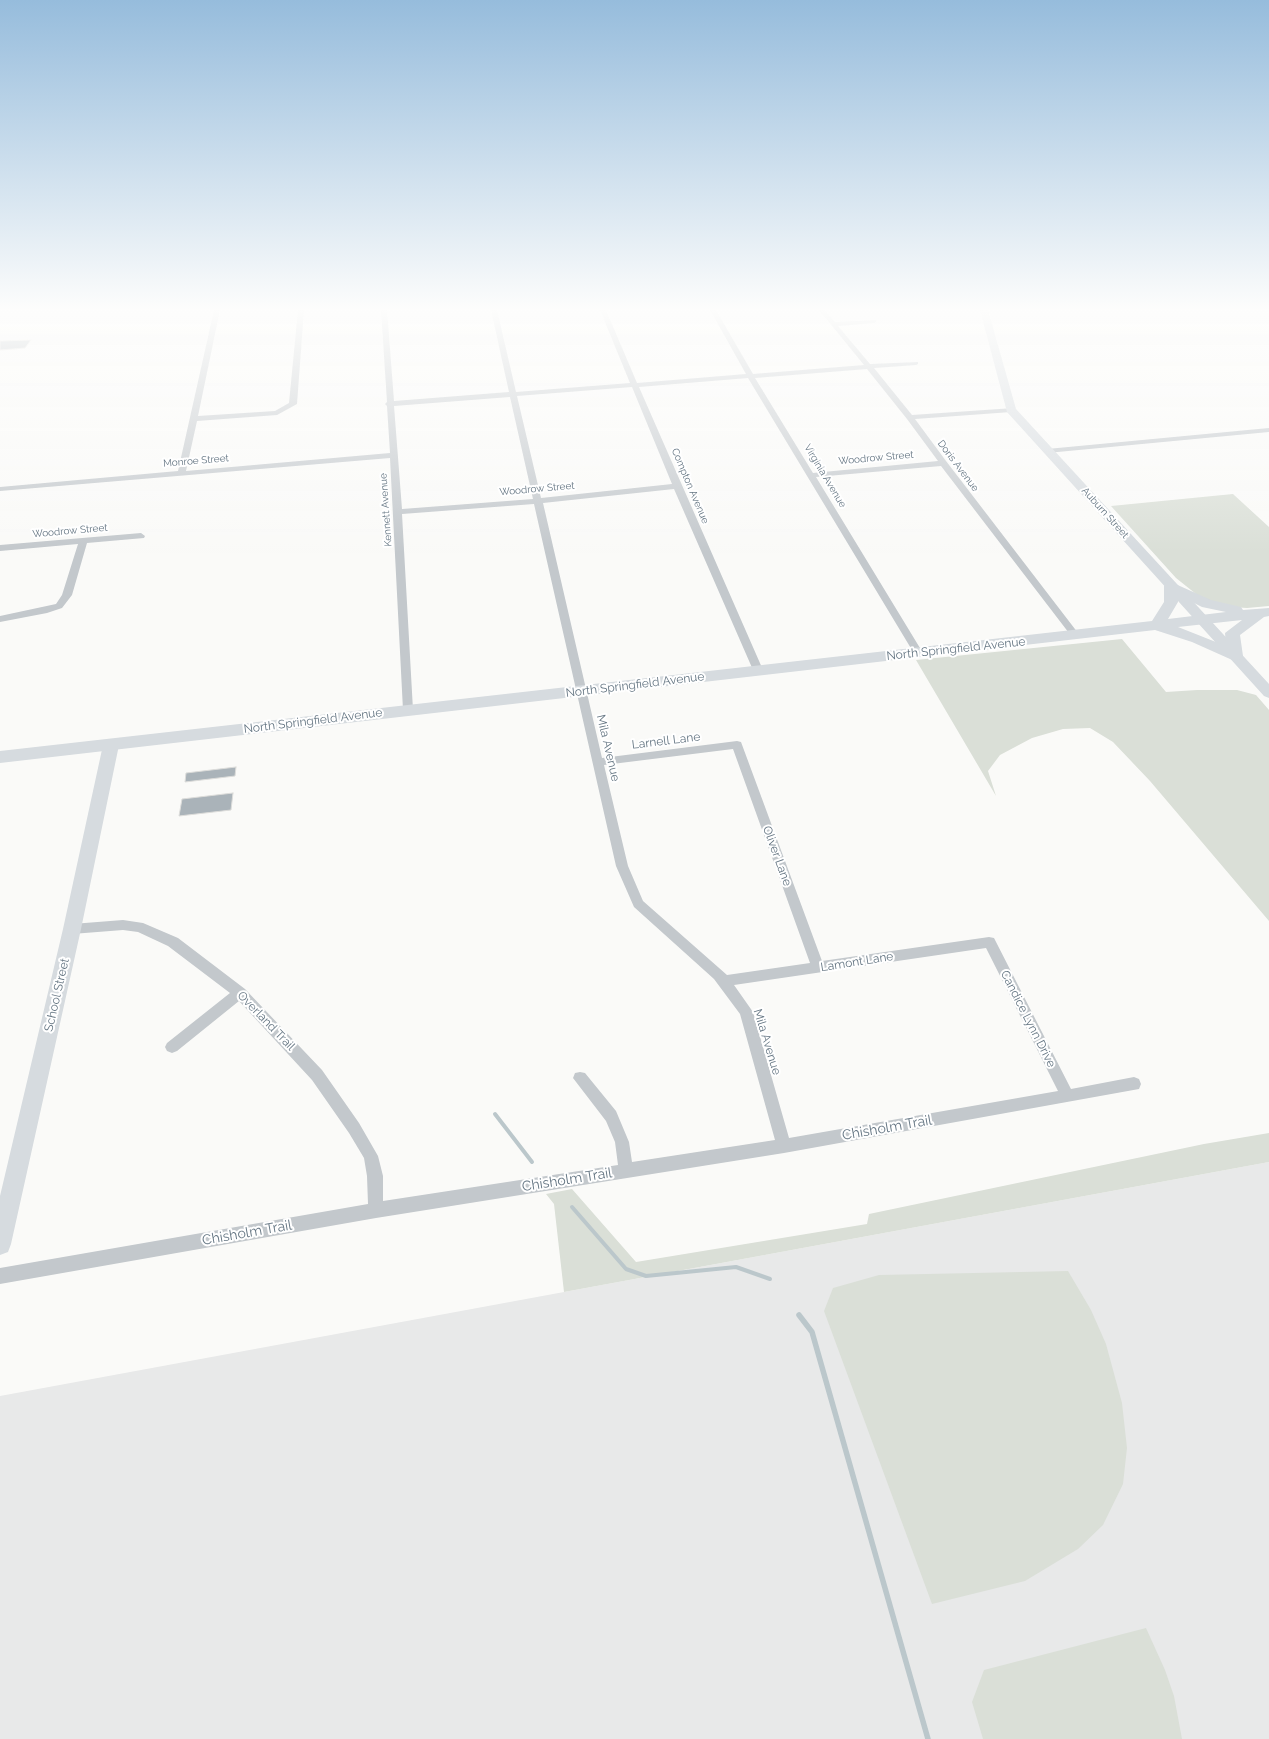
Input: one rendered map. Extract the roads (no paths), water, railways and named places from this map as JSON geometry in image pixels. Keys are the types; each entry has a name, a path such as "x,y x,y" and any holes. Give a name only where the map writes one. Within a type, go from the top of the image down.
{"main road":[{"name":"Auburn Street","path":"1006,391 1011,410 1269,693"},
{"path":"1235,656 1197,639 1157,625 1170,602 1171,586 1197,600 1215,607 1265,613"},
{"path":"1235,656 1232,639 1233,633 1265,613"},
{"name":"North Springfield Avenue","path":"0,757 408,710 582,692 758,670 1265,613"},
{"name":"School Street","path":"0,1244 72,929 111,745"}],"street":[{"path":"182,472 199,391"},
{"path":"193,419 277,413 293,404 294,391"},
{"name":"Kennett Avenue","path":"389,391 398,512 408,710"},
{"path":"390,404 557,391"},
{"name":"Compton Avenue","path":"638,391 677,486 758,670"},
{"name":"Virginia Avenue","path":"760,391 918,653"},
{"name":"Doris Avenue","path":"889,391 1075,635"},
{"name":"Mila Avenue","path":"514,394 537,500 622,866 638,904 719,975 746,1012 784,1146"},
{"path":"910,417 1011,410"},
{"path":"1048,451 1269,430"},
{"name":"Monroe Street","path":"0,489 182,472 394,455"},
{"name":"Woodrow Street","path":"812,475 943,463"},
{"name":"Woodrow Street","path":"398,512 677,486"},
{"name":"Woodrow Street","path":"0,548 141,536"},
{"path":"0,619 47,610 59,606 67,595 83,541"},
{"name":"Larnell Lane","path":"598,762 736,745"},
{"name":"Oliver Lane","path":"736,745 818,968"},
{"name":"Overland Trail","path":"72,929 123,925 139,928 173,942 240,992 317,1075 354,1128 371,1156 375,1176 376,1210"},
{"name":"Lamont Lane","path":"724,981 990,942"},
{"name":"Candice Lynn Drive","path":"990,942 1067,1095"},
{"path":"172,1047 240,992"},
{"path":"580,1078 611,1116 622,1142 626,1171"},
{"name":"Chisholm Trail","path":"0,1276 376,1210 784,1146 1134,1084"}],"waterway":[{"path":"495,1114 532,1162"},
{"path":"572,1207 626,1269 646,1276 736,1267 770,1279"},
{"path":"799,1315 812,1332 928,1739"}]}
